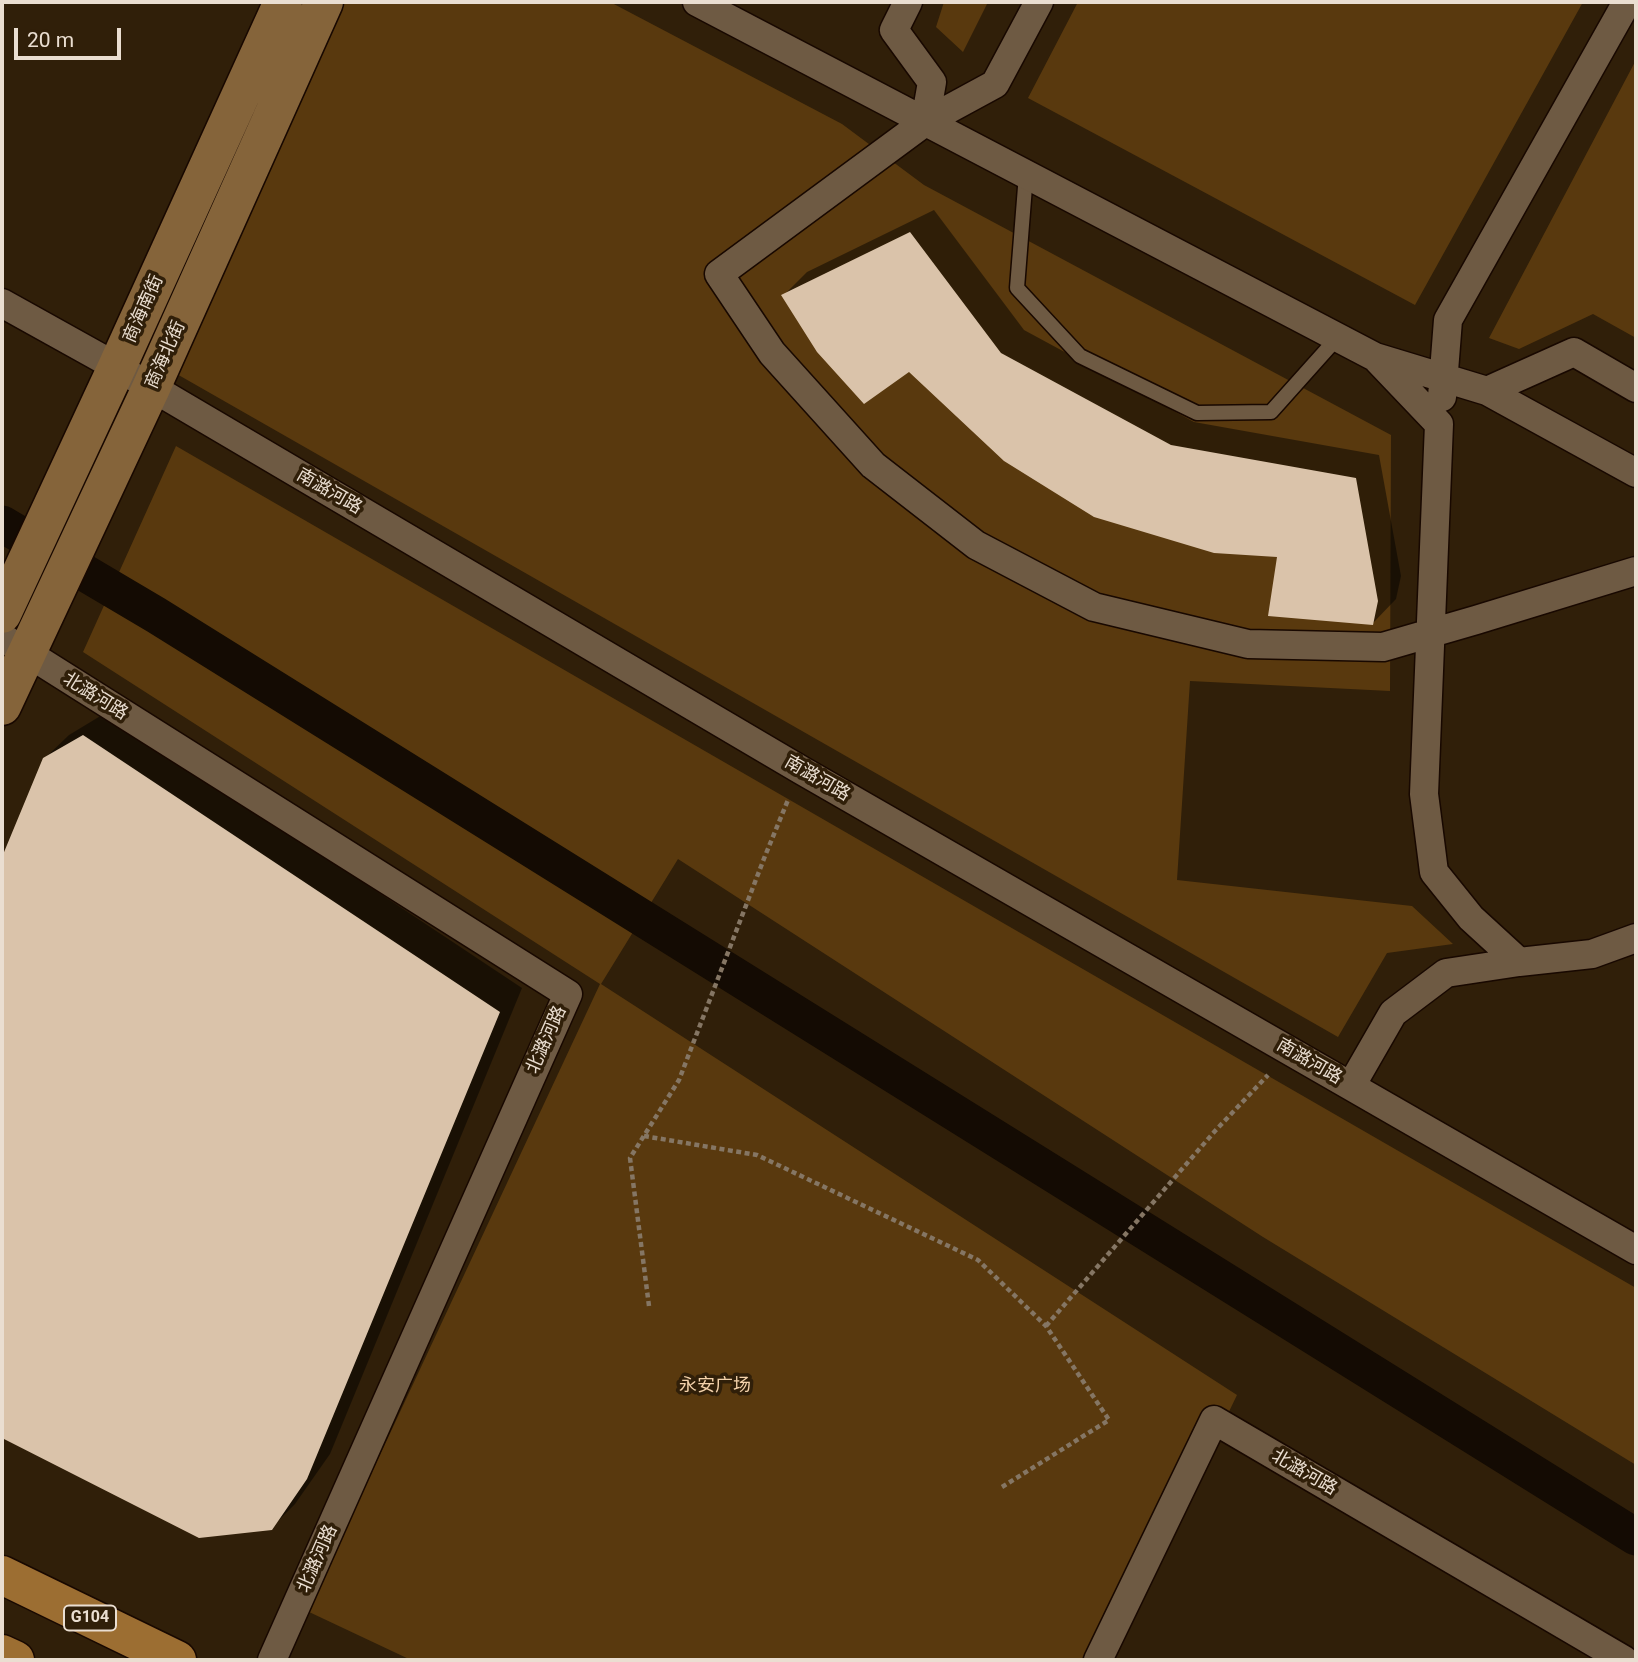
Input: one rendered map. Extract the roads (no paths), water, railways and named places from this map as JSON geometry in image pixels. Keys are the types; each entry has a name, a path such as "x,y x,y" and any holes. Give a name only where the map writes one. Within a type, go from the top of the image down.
{"main road":[{"name":"商海南街","path":"2,614 283,2"},
{"name":"商海北街","path":"2,706 21,641 101,493 151,388 324,2"},
{"name":"G104","path":"2,1575 177,1660"},
{"path":"2,1654 15,1660"}],"street":[{"path":"697,2 1375,357 1487,391 1636,473"},
{"path":"908,2 894,30 932,82 925,122"},
{"path":"1040,2 995,84 925,122 719,274 772,353 873,465 976,545 1094,607 1248,644 1383,647 1636,571"},
{"path":"1520,962 1471,918 1434,872 1424,794 1439,424 1448,320 1627,2"},
{"name":"南潞河路","path":"2,303 117,367 801,770 1636,1250"},
{"path":"1487,391 1574,352 1636,388"},
{"path":"1375,357 1439,424"},
{"name":"北潞河路","path":"21,641 568,994 272,1660"},
{"path":"1351,1086 1394,1013 1446,973 1592,954 1636,939"},
{"name":"北潞河路","path":"1098,1660 1214,1420 1624,1660"}],"lane":[{"path":"1026,174 1017,289 1080,356 1196,413 1271,412 1338,337"}],"waterway":[{"path":"2,524 156,615 1636,1537"}],"park label":[{"name":"永安广场","path":"715,1386"}]}
